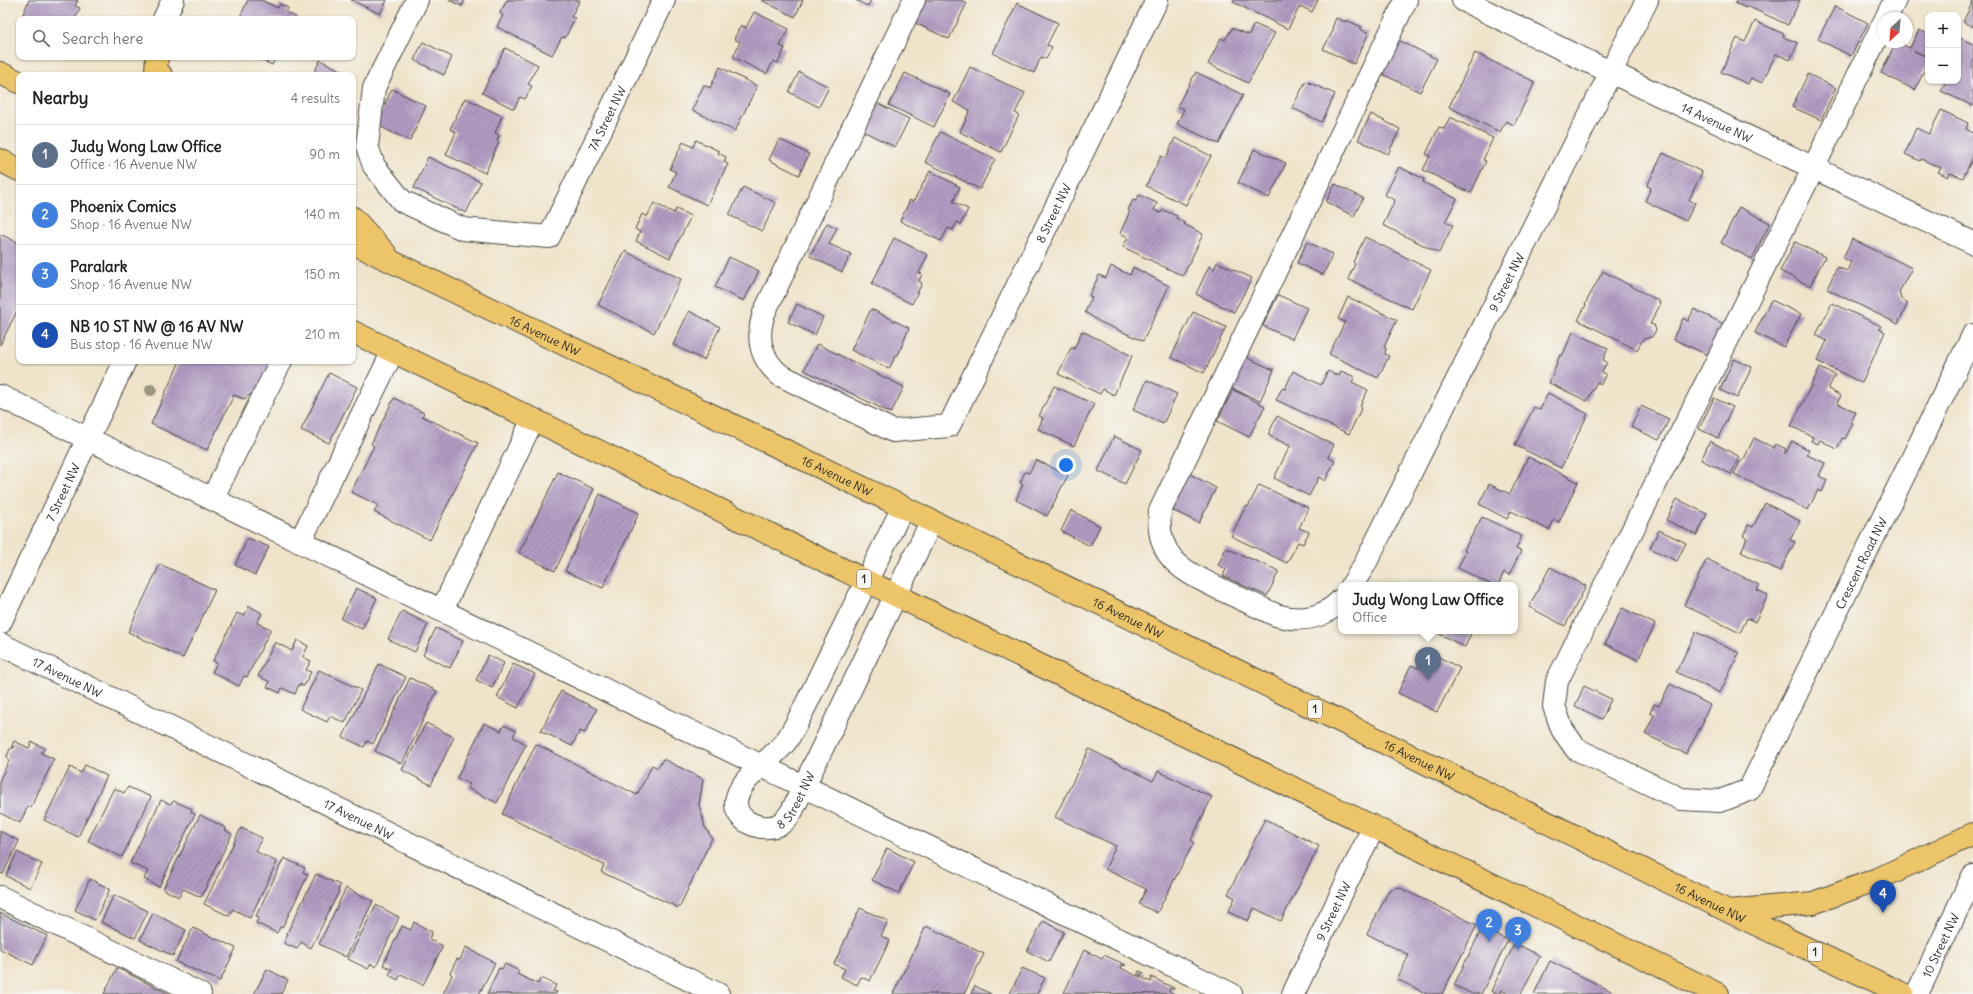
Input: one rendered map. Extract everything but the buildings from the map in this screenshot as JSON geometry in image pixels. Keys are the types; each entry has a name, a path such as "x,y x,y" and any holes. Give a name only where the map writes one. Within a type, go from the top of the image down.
{"highway":[{"path":"157,60 156,70 158,72"},
{"path":"0,73 16,81"},
{"path":"0,160 16,168"},
{"path":"356,221 394,263"},
{"name":"16 Avenue NW","path":"356,244 903,507 1728,911 1903,994"},
{"name":"1","path":"356,333 1718,994"},
{"path":"1728,911 1812,903 1878,879 1973,834"}],"street":[{"path":"165,16 173,0"},
{"name":"7A Street NW","path":"417,0 374,88 366,146 374,166 402,201 463,229 549,237 664,0"},
{"name":"8 Street NW","path":"914,0 764,313 759,336 765,358 772,368 780,375 893,431 949,426 1157,0"},
{"path":"1338,602 1324,613 1311,618 1287,619 1191,575 1170,558 1164,546 1159,528 1160,511 1406,0"},
{"name":"14 Avenue NW","path":"1462,0 1973,243"},
{"name":"9 Street NW","path":"1354,582 1365,564 1647,0"},
{"path":"1889,12 1895,0"},
{"path":"1814,167 1877,36"},
{"name":"Crescent Road NW","path":"1814,167 1557,681 1554,706 1562,729 1576,749 1681,799 1720,801 1749,790 1973,335"},
{"path":"300,542 393,351"},
{"name":"7 Street NW","path":"0,623 124,364"},
{"path":"212,499 280,364"},
{"path":"0,396 763,765 1231,994"},
{"path":"442,610 533,419"},
{"name":"8 Street NW","path":"903,507 789,737 746,782 736,798 736,806 740,814 746,821 754,826 762,828 771,827 787,819 797,804 804,786 931,522"},
{"name":"17 Avenue NW","path":"0,644 688,988 718,994"},
{"name":"9 Street NW","path":"1293,994 1373,828"},
{"name":"10 Street NW","path":"1917,994 1973,876"},
{"path":"0,897 200,994"}],"place":[{"name":"Judy Wong Law Office","path":"1428,680"},
{"name":"NB 10 ST NW @ 16 AV NW","path":"1883,913"},
{"name":"Phoenix Comics","path":"1489,942"},
{"name":"Paralark","path":"1518,950"}]}
